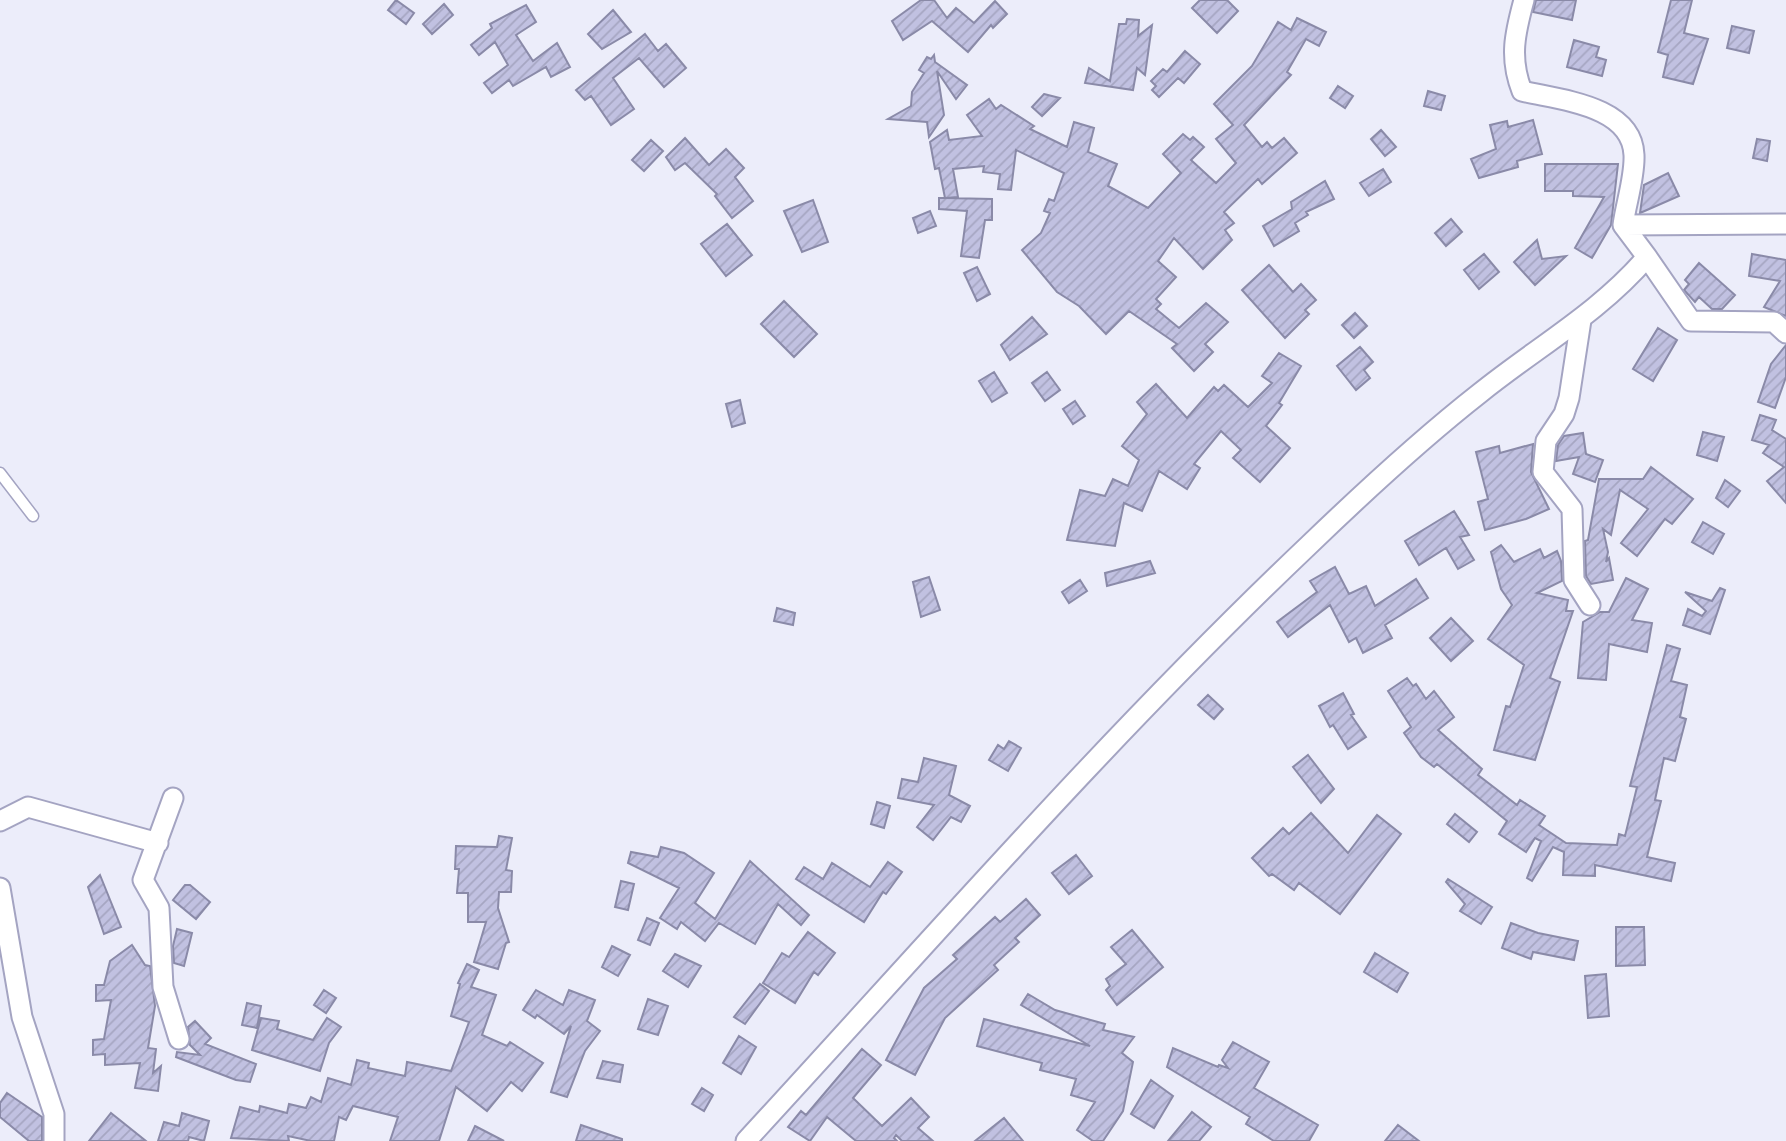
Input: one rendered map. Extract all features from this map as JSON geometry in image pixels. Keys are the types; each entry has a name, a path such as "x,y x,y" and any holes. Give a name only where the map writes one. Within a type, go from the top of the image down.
{"street":[{"path":"1524,0 1517,27 1513,68 1522,91 1608,116 1623,125 1630,137 1634,156 1623,225 1691,321 1774,322 1786,333"},
{"path":"1623,225 1786,224"},
{"path":"746,1141 1138,715 1251,601 1357,499 1455,413 1581,320 1647,257"},
{"path":"1581,320 1570,398 1564,414 1546,441 1542,472 1572,509 1574,580 1590,605"},
{"path":"173,798 143,880 159,908 163,988 179,1038"},
{"path":"0,821 28,807 158,843"},
{"path":"0,888 22,1017 54,1114 54,1141"}],"lane":[{"path":"0,473 33,516"}],"building":[{"path":"396,0 414,13 406,24 388,10"},
{"path":"921,0 934,0 947,18 956,8 974,23 995,1 1007,14 993,28 991,25 968,52 932,21 903,40 892,21"},
{"path":"1200,0 1227,0 1238,11 1217,33 1192,8"},
{"path":"1536,0 1576,0 1572,20 1533,12"},
{"path":"1671,0 1692,0 1684,33 1708,39 1693,84 1663,77 1668,55 1658,52"},
{"path":"444,4 453,15 432,34 423,24"},
{"path":"526,5 536,22 516,35 533,61 557,43 570,67 551,77 546,67 513,86 509,80 492,93 484,83 508,65 495,42 479,55 471,45 492,28 490,24"},
{"path":"613,10 631,32 602,49 588,34"},
{"path":"1297,18 1326,32 1319,46 1306,39 1287,72 1291,75 1244,125 1262,147 1267,142 1272,148 1284,138 1297,153 1262,184 1258,179 1224,212 1234,223 1225,230 1232,240 1203,269 1174,238 1158,261 1176,277 1156,299 1161,304 1156,309 1179,328 1206,303 1228,322 1205,344 1213,352 1194,371 1172,348 1177,344 1129,311 1106,334 1079,306 1057,292 1022,250 1041,233 1050,213 1044,211 1049,199 1054,201 1064,173 1016,150 1011,190 998,189 1000,174 983,172 984,166 953,169 958,197 946,198 992,199 992,220 985,220 979,258 961,256 967,211 939,209 939,198 945,198 939,168 935,169 930,142 947,130 949,140 982,136 967,115 989,99 996,109 1001,105 1034,126 1030,129 1067,147 1074,122 1094,128 1088,152 1117,164 1108,186 1148,208 1181,173 1163,154 1183,134 1190,140 1193,137 1204,147 1191,160 1216,183 1236,163 1216,139 1233,125 1214,104 1252,66 1278,22 1291,30"},
{"path":"1127,19 1139,20 1138,36 1152,25 1145,75 1137,68 1133,90 1085,83 1089,68 1110,81 1119,24 1126,24"},
{"path":"1732,26 1754,31 1749,53 1727,48"},
{"path":"645,34 658,51 666,44 686,68 664,87 639,58 613,78 634,109 611,125 591,96 585,100 576,90"},
{"path":"1574,40 1599,47 1596,57 1606,60 1602,76 1567,67"},
{"path":"1185,51 1200,64 1184,83 1178,78 1159,97 1152,90 1156,86 1151,81 1163,69 1167,72"},
{"path":"934,55 935,62 967,85 956,99 937,71 944,115 929,137 927,122 888,119 911,106 912,92 924,73 919,70 927,57 931,59"},
{"path":"1338,86 1353,96 1345,108 1330,98"},
{"path":"1428,91 1445,96 1441,110 1424,106"},
{"path":"1044,94 1060,98 1042,116 1032,107"},
{"path":"1533,120 1542,154 1517,161 1518,167 1479,178 1471,159 1496,149 1490,125 1507,121 1508,127"},
{"path":"1381,130 1396,147 1385,156 1371,139"},
{"path":"685,138 709,165 726,149 744,168 735,177 753,201 732,218 715,196 717,194 685,163 675,170 666,157"},
{"path":"1757,139 1770,141 1767,161 1753,158"},
{"path":"651,140 663,151 644,171 632,160"},
{"path":"1545,164 1618,164 1611,225 1592,258 1575,248 1604,197 1573,196 1573,191 1545,191"},
{"path":"1383,169 1391,182 1369,196 1360,183"},
{"path":"1668,173 1679,196 1640,213 1644,185"},
{"path":"1325,181 1334,199 1306,212 1308,215 1295,223 1299,231 1274,246 1263,226 1292,209 1291,202"},
{"path":"813,200 828,242 802,252 784,211"},
{"path":"930,211 936,226 918,233 913,218"},
{"path":"1451,219 1462,232 1446,246 1435,233"},
{"path":"727,224 752,255 726,276 701,244"},
{"path":"1537,240 1542,259 1566,256 1535,285 1514,262"},
{"path":"1484,254 1499,272 1479,289 1464,270"},
{"path":"1752,254 1786,260 1786,316 1764,307 1780,281 1749,276"},
{"path":"1699,263 1735,295 1722,309 1712,309 1699,297 1695,302 1684,290 1689,284 1685,280"},
{"path":"1269,265 1293,292 1301,284 1316,300 1305,310 1309,314 1285,338 1242,290"},
{"path":"977,267 990,294 977,301 964,273"},
{"path":"784,301 817,334 794,357 761,324"},
{"path":"1355,313 1367,326 1354,338 1342,325"},
{"path":"1032,317 1047,334 1010,360 1001,345"},
{"path":"1658,328 1677,340 1653,381 1633,369"},
{"path":"1786,345 1786,377 1775,408 1758,402 1771,364"},
{"path":"1360,347 1373,362 1364,370 1370,378 1356,390 1337,366"},
{"path":"1279,353 1301,366 1279,403 1282,405 1266,426 1290,448 1260,482 1233,458 1241,450 1221,431 1194,464 1200,468 1187,489 1159,471 1142,511 1124,503 1115,546 1067,540 1080,490 1105,496 1113,479 1128,486 1139,460 1122,446 1147,414 1137,402 1156,384 1187,418 1214,387 1218,391 1224,385 1248,407 1272,383 1262,376"},
{"path":"994,372 1007,393 992,402 979,381"},
{"path":"1047,372 1060,390 1045,401 1032,383"},
{"path":"740,400 745,423 732,427 726,404"},
{"path":"1075,401 1085,416 1073,424 1063,409"},
{"path":"1760,415 1776,420 1772,430 1786,439 1786,503 1767,481 1784,467 1763,453 1769,445 1752,440"},
{"path":"1703,432 1724,437 1717,461 1697,455"},
{"path":"1583,433 1586,454 1603,460 1595,482 1573,474 1579,457 1556,461 1558,445 1564,436"},
{"path":"1533,444 1531,472 1549,509 1526,519 1485,530 1478,502 1488,499 1476,452 1499,446 1500,453"},
{"path":"1651,467 1693,499 1672,524 1665,519 1637,556 1621,543 1648,509 1620,490 1611,535 1603,529 1608,552 1606,562 1609,558 1613,580 1591,584 1586,576 1585,541 1588,540 1599,479 1643,479"},
{"path":"1725,480 1740,491 1728,507 1716,498"},
{"path":"1454,511 1469,535 1460,537 1474,560 1458,569 1446,548 1419,565 1405,541"},
{"path":"1703,522 1724,534 1713,554 1692,542"},
{"path":"1501,545 1514,562 1540,549 1544,558 1557,551 1561,561 1562,581 1537,593 1568,600 1566,611 1573,611 1550,678 1560,682 1535,760 1494,750 1506,706 1510,707 1524,665 1488,639 1512,605 1501,589 1491,552"},
{"path":"1150,561 1155,573 1107,586 1105,573"},
{"path":"1335,567 1349,594 1366,586 1375,606 1416,579 1428,598 1385,625 1392,638 1363,653 1356,638 1349,642 1330,605 1288,637 1277,622 1317,592 1310,581"},
{"path":"929,577 940,610 921,617 913,582"},
{"path":"1626,578 1648,589 1632,620 1652,623 1647,652 1609,644 1606,680 1578,678 1583,622 1600,612 1609,612"},
{"path":"1080,580 1087,591 1069,603 1062,592"},
{"path":"1720,588 1725,590 1710,634 1683,625 1688,609 1702,616 1706,611 1685,592 1712,601"},
{"path":"777,608 795,613 793,625 774,621"},
{"path":"1451,618 1473,641 1451,661 1430,638"},
{"path":"1667,645 1680,649 1671,681 1687,685 1680,717 1686,719 1675,761 1664,758 1655,800 1661,801 1647,857 1675,863 1671,881 1595,865 1595,876 1563,875 1564,852 1553,847 1532,881 1527,878 1541,841 1535,838 1526,852 1499,834 1507,821 1437,764 1434,767 1421,757 1404,733 1411,727 1388,691 1407,678 1413,686 1416,684 1426,699 1434,691 1454,717 1438,730 1482,769 1478,775 1517,805 1520,800 1545,816 1539,825 1566,843 1617,845 1619,834 1625,836 1637,787 1630,786"},
{"path":"1343,693 1354,714 1351,715 1366,737 1348,749 1333,725 1330,727 1319,706"},
{"path":"1208,695 1223,709 1214,719 1198,705"},
{"path":"1009,741 1021,748 1008,771 989,760 998,745 1004,749"},
{"path":"1308,755 1334,789 1321,803 1293,767"},
{"path":"924,758 956,766 949,795 970,806 961,822 951,817 933,840 917,827 934,805 898,798 902,779 918,782"},
{"path":"877,802 890,806 884,828 871,824"},
{"path":"1311,813 1348,853 1377,815 1401,834 1340,914 1299,883 1294,890 1272,874 1269,876 1252,858 1283,828 1289,834"},
{"path":"1455,814 1477,832 1469,842 1447,824"},
{"path":"499,836 512,838 506,870 512,871 511,892 499,892 498,908 509,942 506,943 498,969 474,962 486,922 468,922 468,893 457,893 459,869 455,869 456,846 497,847"},
{"path":"661,847 684,853 714,873 695,903 715,919 750,861 809,915 801,925 778,904 755,944 719,923 705,941 681,922 677,929 660,918 679,888 628,863 631,852 658,857"},
{"path":"1076,855 1092,876 1069,894 1052,873"},
{"path":"888,862 902,872 886,894 883,892 864,922 796,879 804,867 823,879 832,863 870,887"},
{"path":"100,875 121,927 104,934 88,887"},
{"path":"1448,879 1492,907 1481,924 1460,911 1465,904 1446,882"},
{"path":"621,881 634,884 628,910 615,907"},
{"path":"185,885 190,885 210,902 196,919 173,900"},
{"path":"1026,899 1040,915 1015,938 1019,942 994,965 998,970 945,1018 915,1075 886,1060 924,988 957,959 953,955 995,917 1000,922"},
{"path":"647,918 659,923 650,945 638,940"},
{"path":"1511,923 1538,933 1578,941 1574,960 1533,952 1531,959 1502,948"},
{"path":"1616,927 1644,927 1645,965 1616,966"},
{"path":"177,929 192,933 184,966 174,963 173,946"},
{"path":"1132,930 1163,967 1117,1005 1106,990 1110,986 1106,979 1126,964 1111,947"},
{"path":"808,932 835,953 818,975 814,972 795,1003 763,983 782,953 789,957"},
{"path":"132,945 145,965 150,966 155,1006 148,1048 156,1049 153,1073 161,1066 158,1091 135,1088 140,1063 105,1065 105,1054 93,1055 93,1040 104,1039 111,1000 96,1001 96,985 104,985 110,961"},
{"path":"612,946 630,955 618,976 602,967"},
{"path":"1375,953 1408,973 1397,992 1364,972"},
{"path":"675,954 701,966 688,987 663,971"},
{"path":"467,964 479,970 471,987 496,995 482,1035 507,1046 510,1042 543,1063 522,1091 511,1082 487,1111 456,1087 439,1141 390,1141 398,1117 353,1106 346,1120 339,1117 334,1141 311,1141 288,1136 289,1141 231,1138 240,1107 259,1112 260,1106 287,1113 289,1104 306,1108 311,1097 321,1102 328,1078 351,1085 357,1060 369,1063 368,1068 405,1076 407,1062 451,1071 469,1022 451,1016 460,984 458,983"},
{"path":"1606,974 1609,1016 1588,1018 1585,976"},
{"path":"760,984 769,991 745,1024 734,1017"},
{"path":"324,990 336,998 326,1013 314,1005"},
{"path":"536,990 563,1005 569,990 595,1000 587,1021 600,1031 585,1051 567,1097 551,1092 571,1026 564,1034 537,1015 535,1018 523,1010"},
{"path":"1028,994 1055,1010 1105,1024 1103,1030 1134,1037 1122,1053 1133,1062 1123,1111 1103,1141 1093,1141 1077,1130 1095,1102 1071,1095 1076,1079 1040,1070 1042,1063 977,1046 984,1019 1090,1046 1021,1005"},
{"path":"648,999 668,1006 658,1035 638,1029"},
{"path":"247,1003 261,1006 257,1028 242,1025"},
{"path":"261,1018 279,1021 277,1029 313,1040 327,1018 341,1027 329,1043 320,1071 252,1050"},
{"path":"195,1021 211,1038 205,1044 256,1064 250,1082 236,1080 176,1057 177,1052 200,1055 190,1045 188,1027"},
{"path":"739,1036 756,1047 741,1074 723,1063"},
{"path":"1233,1042 1269,1062 1254,1088 1318,1125 1309,1141 1274,1141 1246,1124 1250,1117 1167,1067 1173,1048 1218,1067 1228,1068 1222,1060"},
{"path":"862,1049 881,1065 853,1098 882,1126 911,1098 929,1117 918,1128 933,1141 902,1141 896,1135 894,1138 897,1141 856,1141 827,1117 810,1141 788,1127 801,1111 806,1115"},
{"path":"603,1061 623,1065 620,1082 597,1078"},
{"path":"1151,1080 1173,1096 1154,1128 1131,1114"},
{"path":"702,1088 713,1095 704,1111 692,1104"},
{"path":"7,1093 42,1117 42,1141 29,1141 0,1117 0,1103"},
{"path":"1192,1112 1211,1127 1199,1141 1168,1141"},
{"path":"111,1113 146,1141 89,1141"},
{"path":"182,1113 209,1121 204,1141 189,1137 188,1141 158,1141 164,1122 179,1126"},
{"path":"1004,1118 1023,1141 975,1141"},
{"path":"581,1125 622,1139 622,1141 576,1141"},
{"path":"1398,1125 1419,1141 1385,1141"},
{"path":"475,1126 504,1141 468,1141"}]}
